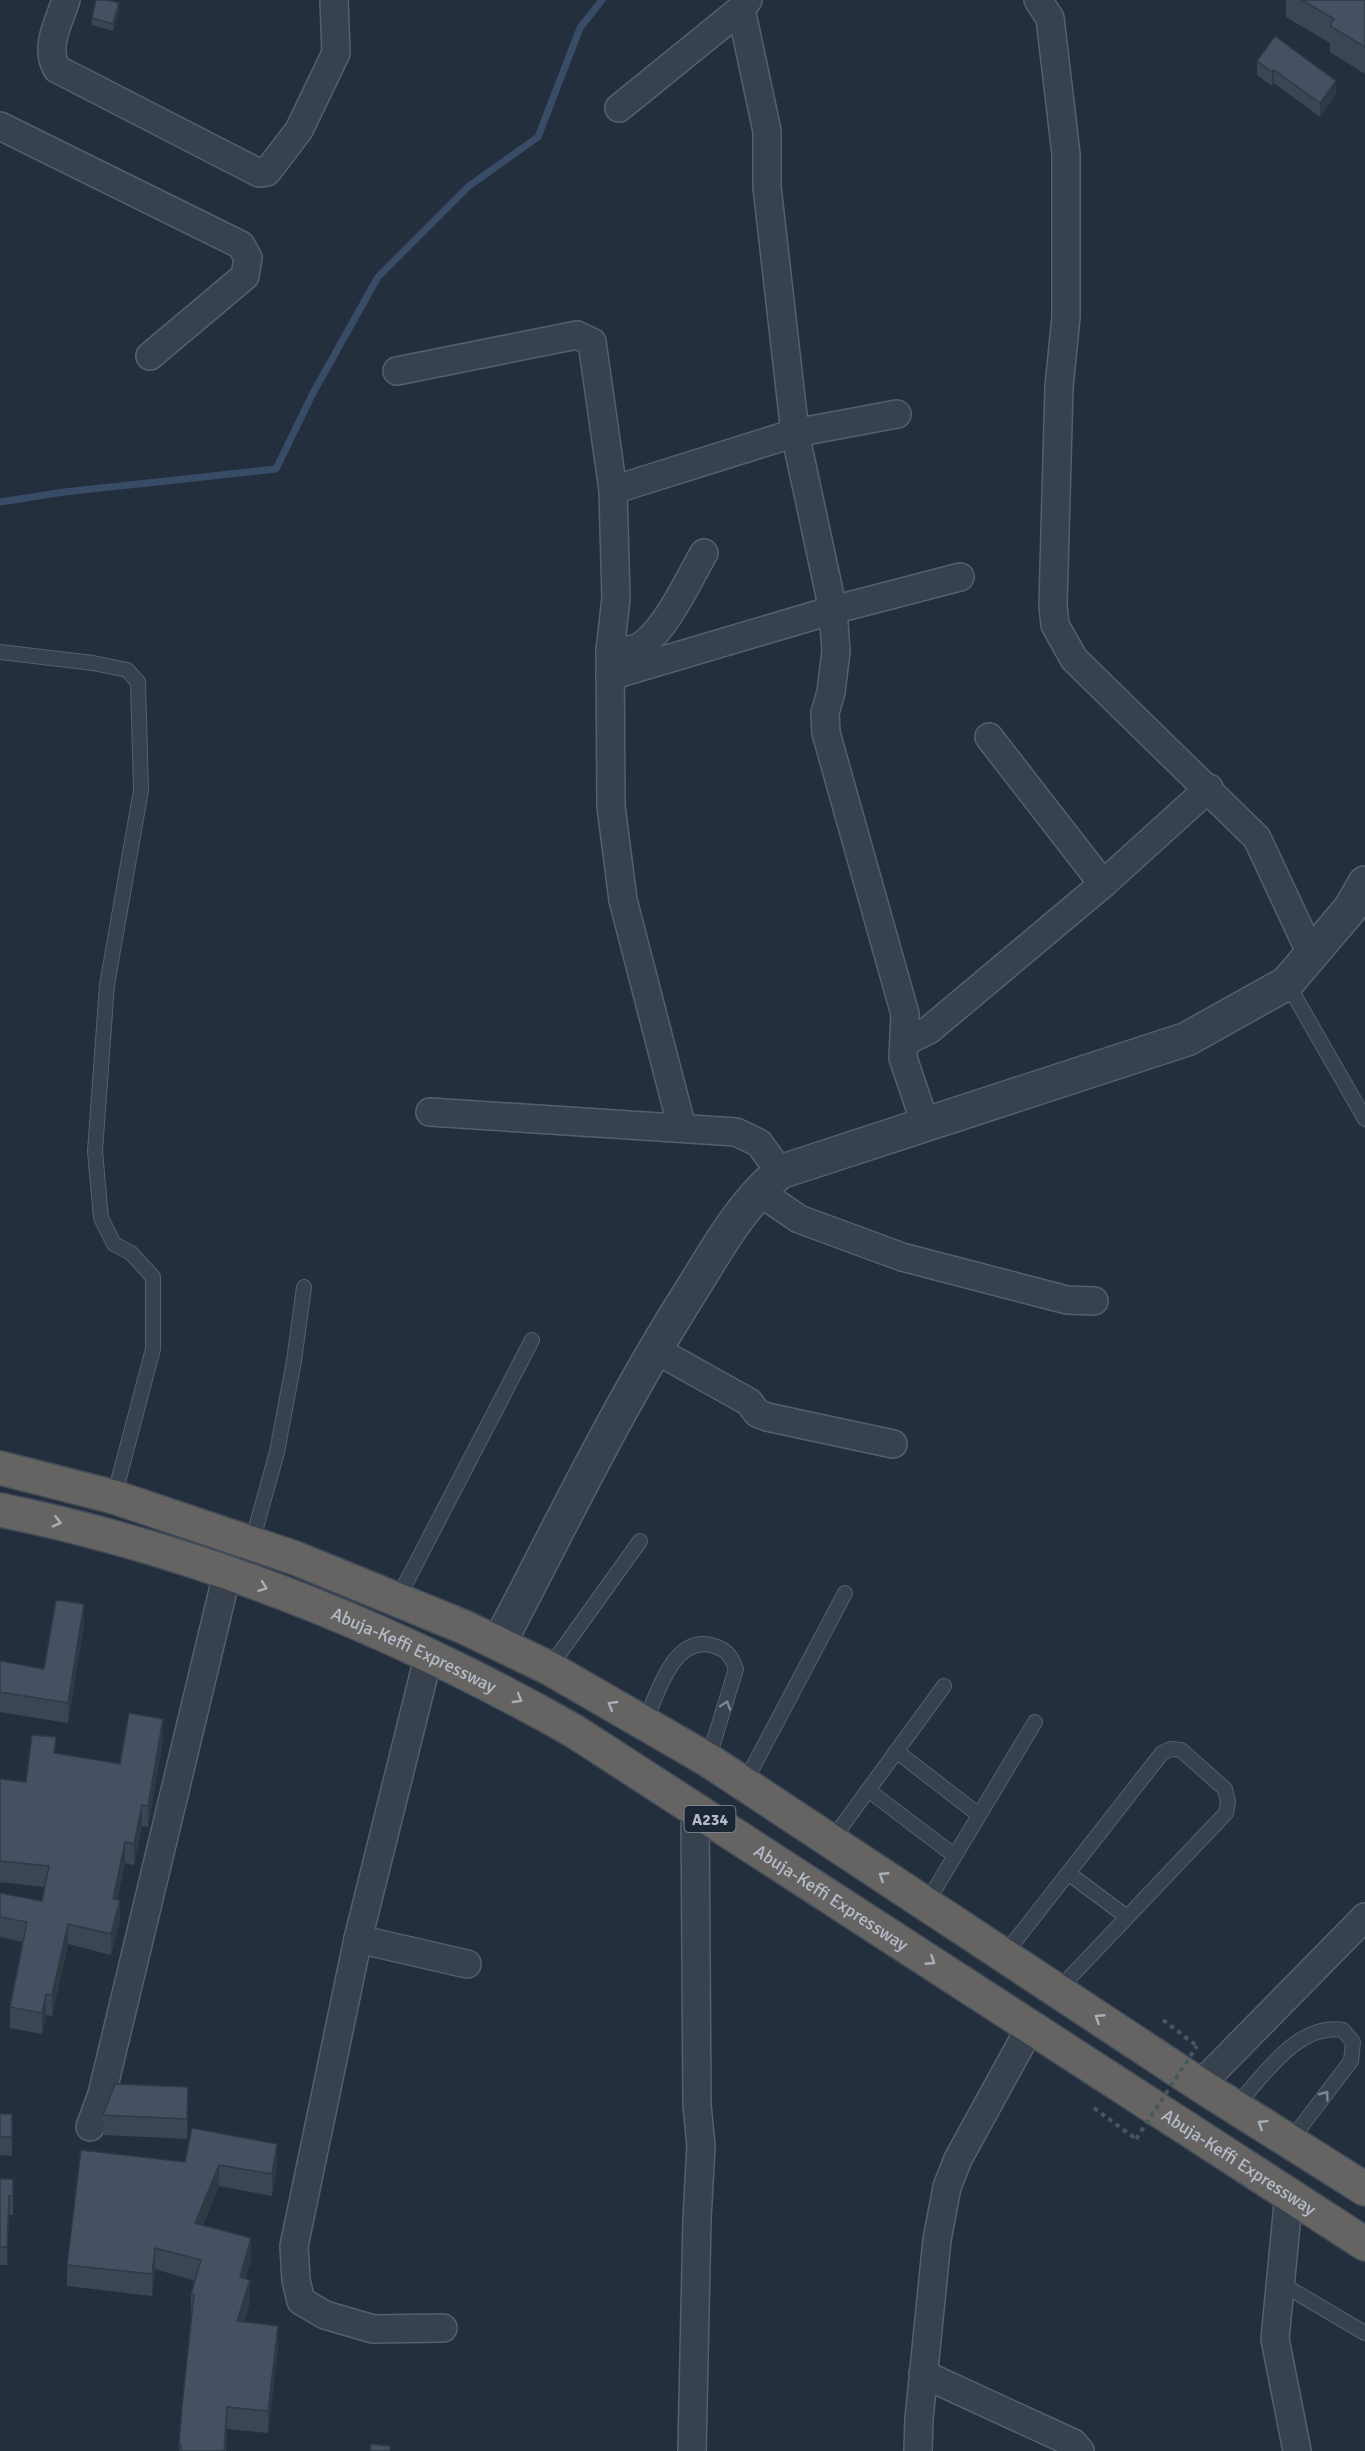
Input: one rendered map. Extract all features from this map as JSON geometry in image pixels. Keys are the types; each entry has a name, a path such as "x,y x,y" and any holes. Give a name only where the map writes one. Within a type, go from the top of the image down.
{"highway":[{"name":"Abuja-Keffi Expressway","path":"0,1468 114,1497 252,1542 398,1600 499,1643 549,1668 708,1761 1200,2085 1365,2189"},
{"name":"Abuja-Keffi Expressway","path":"0,1510 51,1520 125,1541 320,1607 429,1654 495,1686 574,1731 1365,2244"}],"street":[{"path":"66,0 51,46 51,60 57,69 259,173 267,172 299,130 336,53 337,16 334,0"},
{"path":"1038,0 1050,18 1066,154 1066,317 1059,387 1053,606 1055,625 1074,659 1209,788 1257,838 1312,956"},
{"path":"619,108 745,5 767,131 767,188 795,433 833,610 836,651 831,692 825,713 826,733 905,1014 903,1058 925,1123"},
{"path":"0,126 241,245 248,258 244,276 150,356"},
{"path":"396,371 577,335 592,342 613,490 616,598 610,664 611,806 623,900 682,1128"},
{"path":"613,490 795,433 897,414"},
{"path":"610,664 648,640 662,625 704,553"},
{"path":"610,664 960,577"},
{"path":"990,737 1103,884"},
{"path":"904,1042 928,1030 1103,884 1209,788"},
{"path":"499,1643 654,1349 732,1225 769,1182 925,1123 1187,1039 1287,983 1350,909 1365,883"},
{"path":"430,1112 736,1132 759,1143 769,1182 799,1219 902,1257 1067,1300 1094,1301"},
{"path":"654,1349 749,1402 757,1413 767,1417 893,1444"},
{"path":"90,2127 102,2094 227,1574"},
{"path":"429,1654 358,1938 294,2246 296,2280 301,2301 325,2315 373,2330 443,2328"},
{"path":"692,2451 697,2219 701,2146 696,2070 695,1810"},
{"path":"1200,2085 1365,1917"},
{"path":"358,1938 467,1964"},
{"path":"918,2451 923,2374 937,2240 947,2187 958,2159 1031,2026"},
{"path":"1289,2194 1275,2338 1297,2451"},
{"path":"923,2374 1073,2443 1080,2451"}],"lane":[{"path":"0,652 93,663 127,670 138,682 141,790 107,985 94,1151 101,1218 114,1244 131,1253 153,1277 153,1348 114,1497"},
{"path":"1287,983 1365,1119"},
{"path":"252,1542 277,1452 294,1360 304,1287"},
{"path":"398,1600 532,1340"},
{"path":"549,1668 640,1540"},
{"path":"744,1784 845,1593"},
{"path":"644,1724 676,1658 685,1648 700,1642 720,1648 731,1656 736,1669 708,1761"},
{"path":"831,1841 944,1686"},
{"path":"926,1905 1035,1722"},
{"path":"1004,1955 1162,1753 1171,1749 1181,1750 1226,1789 1228,1802 1226,1813 1057,1991"},
{"path":"896,1751 979,1815"},
{"path":"868,1790 955,1856"},
{"path":"1068,1873 1127,1917"},
{"path":"1235,2107 1298,2040 1326,2027 1343,2030 1353,2042 1351,2061 1290,2141"},
{"path":"1280,2283 1365,2333"}],"path":[{"path":"1094,2108 1136,2139 1197,2046 1163,2020"}],"building":[{"path":"96,0 119,3 113,24 92,18"},
{"path":"1302,0 1365,0 1365,47 1330,26 1334,19"},
{"path":"1275,36 1336,81 1320,103 1274,70 1272,72 1257,61"},
{"path":"56,1600 84,1604 68,1703 0,1692 0,1661 44,1669"},
{"path":"129,1713 163,1719 148,1806 142,1805 134,1844 125,1842 113,1899 120,1900 111,1934 68,1924 52,1995 46,1994 42,2013 10,2007 27,1922 0,1917 0,1893 42,1901 49,1866 0,1861 0,1779 26,1782 32,1735 56,1737 54,1753 120,1764"},
{"path":"115,2084 188,2087 187,2119 103,2115"},
{"path":"0,2114 12,2114 12,2137 0,2137"},
{"path":"192,2128 277,2144 272,2174 219,2165 195,2223 251,2238 240,2277 250,2280 237,2321 278,2326 268,2411 227,2407 224,2451 181,2451 181,2445 179,2445 194,2295 191,2294 201,2260 155,2248 152,2274 67,2265 81,2150 185,2162"},
{"path":"0,2179 13,2179 13,2196 9,2196 7,2247 0,2247"},
{"path":"371,2444 390,2446 390,2451 370,2451"}],"waterway":[{"path":"0,502 64,492 276,469 313,393 378,277 469,186 538,137 580,28 602,0"}]}
